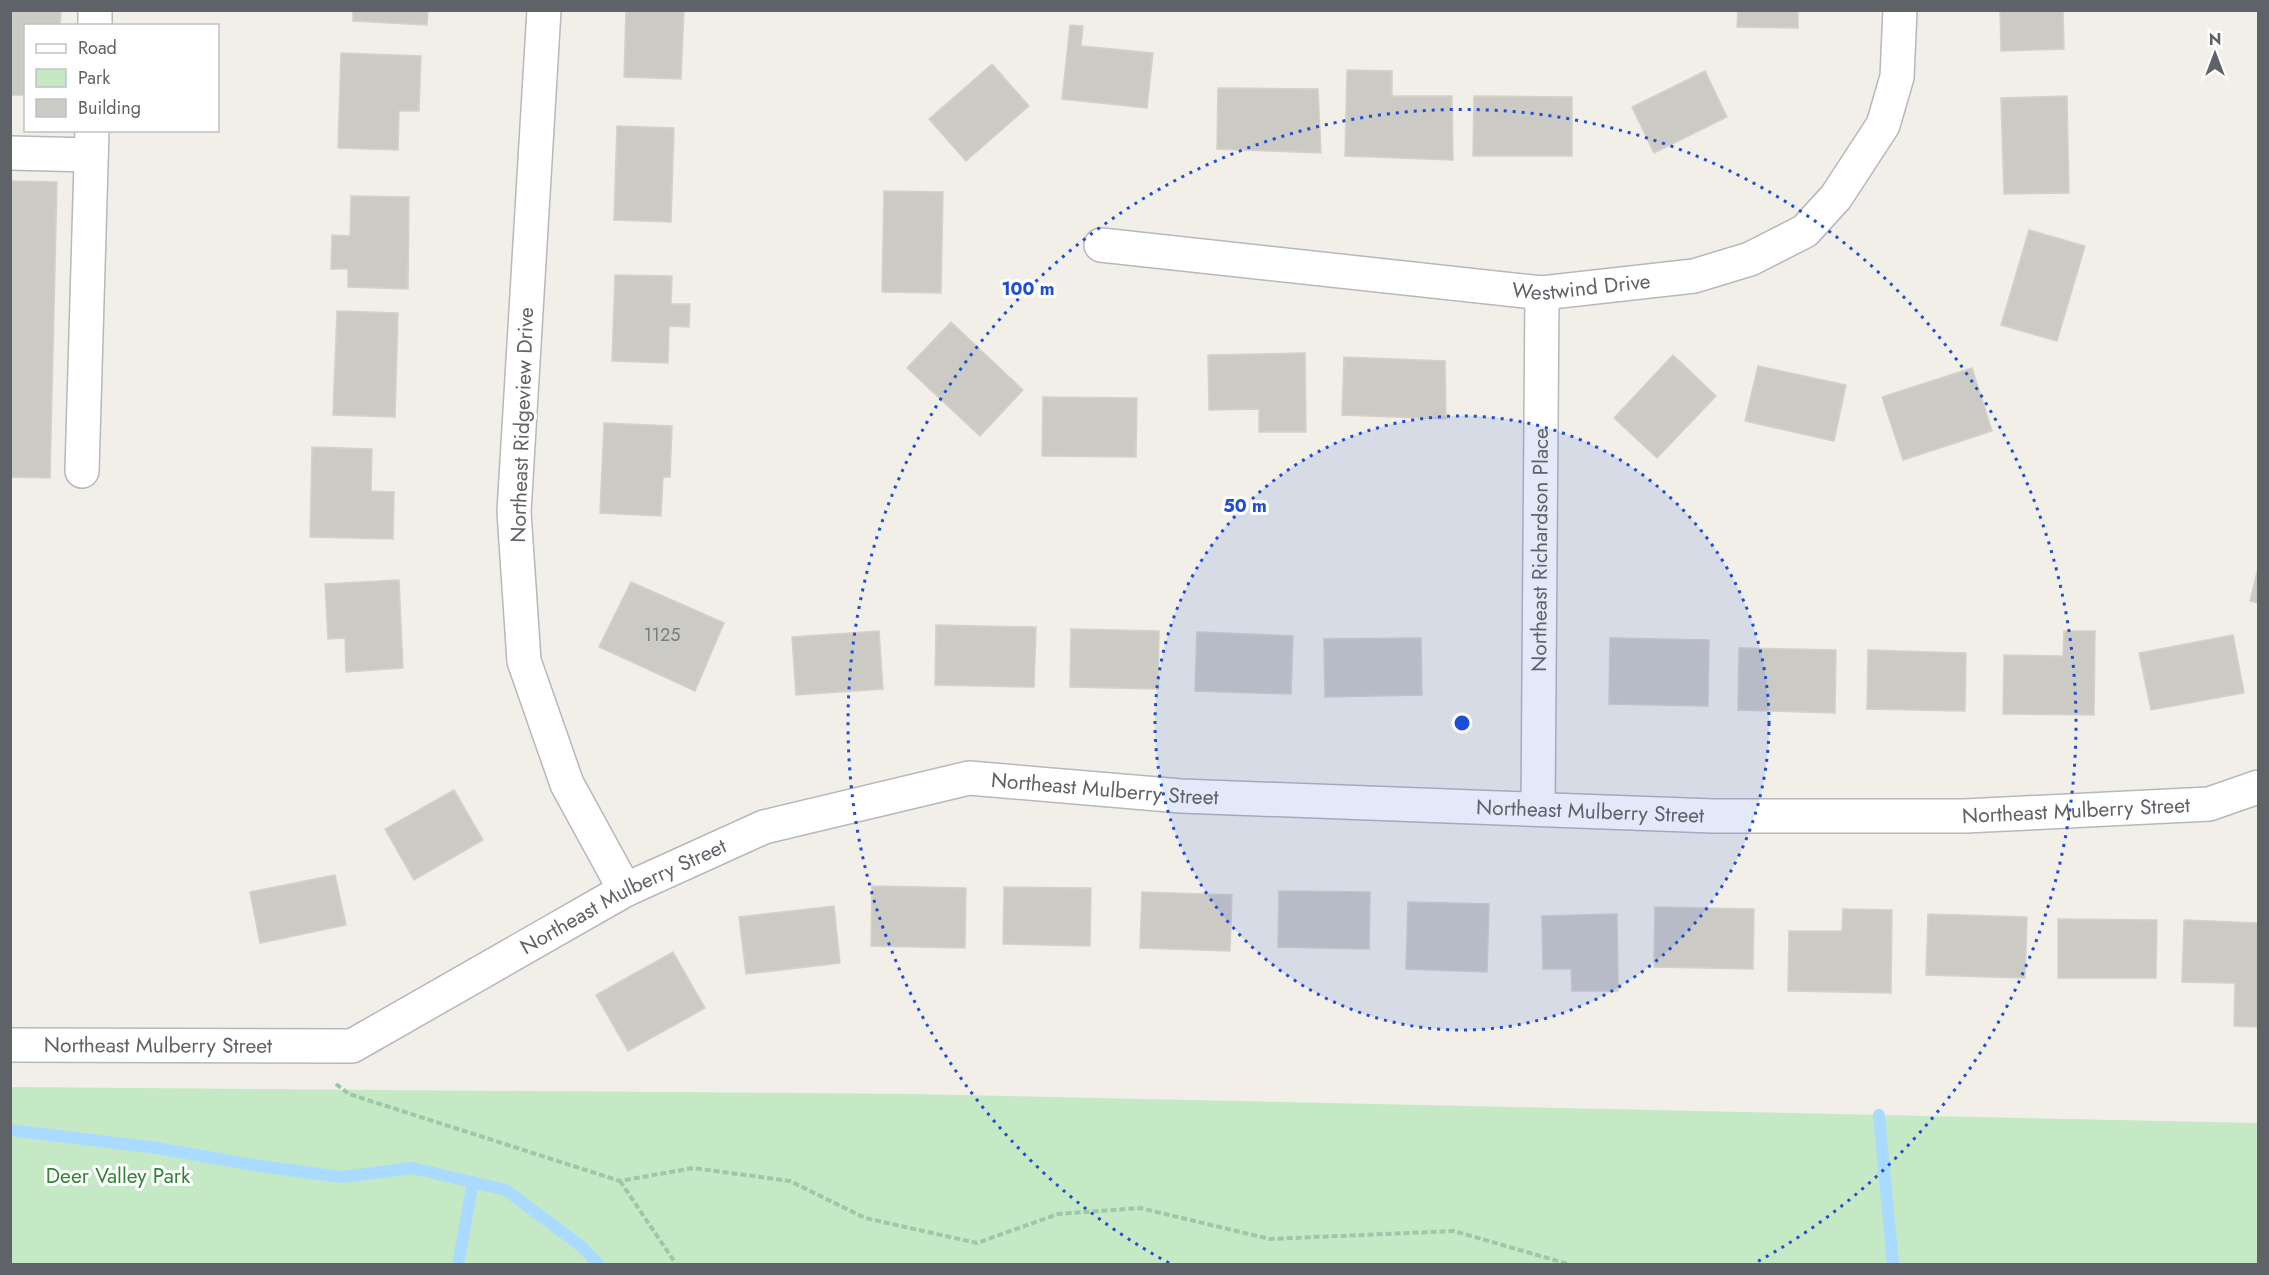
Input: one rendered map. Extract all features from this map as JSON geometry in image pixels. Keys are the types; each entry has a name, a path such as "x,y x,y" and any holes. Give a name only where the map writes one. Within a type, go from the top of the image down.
{"street":[{"name":"Northeast Ridgeview Drive","path":"544,10 514,512 524,661 567,784 625,890"},
{"name":"Westwind Drive","path":"1101,245 1542,293 1694,276 1750,259 1804,231 1836,197 1883,125 1897,76 1900,10"},
{"path":"10,153 91,143 82,471"},
{"name":"Northeast Richardson Place","path":"1538,808 1542,293"},
{"name":"Northeast Mulberry Street","path":"10,1045 352,1046 625,890 764,827 969,778 1181,796 1713,816 1965,816 2209,804 2259,788"}],"path":[{"path":"305,1046 312,1066 349,1094 620,1181 693,1168 790,1181 866,1218 977,1244 1058,1214 1140,1208 1269,1239 1454,1231 1568,1264"},
{"path":"620,1181 676,1264"}],"green space":[{"name":"Deer Valley Park","path":"11,1087 911,1094 2258,1123 2258,1264 11,1264"}],"building":[{"path":"10,10 61,10 60,24 24,24 24,95 10,95"},
{"path":"353,10 428,10 427,25 353,21"},
{"path":"626,10 684,10 681,79 624,77"},
{"path":"1738,10 1798,10 1798,28 1737,27"},
{"path":"2000,10 2063,10 2064,49 2001,51"},
{"path":"1070,25 1083,26 1081,46 1153,53 1147,108 1062,99"},
{"path":"341,53 421,56 419,111 399,111 398,150 338,148"},
{"path":"992,64 1029,106 966,161 929,119"},
{"path":"1347,70 1392,71 1392,96 1452,96 1453,160 1345,156"},
{"path":"1705,71 1727,117 1654,153 1632,107"},
{"path":"1218,88 1318,89 1321,153 1217,149"},
{"path":"1474,96 1572,97 1572,156 1473,156"},
{"path":"2067,96 2069,193 2004,194 2001,98"},
{"path":"617,126 674,128 671,222 614,220"},
{"path":"10,181 57,182 50,478 10,477"},
{"path":"884,191 943,192 941,293 882,292"},
{"path":"351,196 409,197 408,289 348,287 348,269 331,269 332,235 350,236"},
{"path":"2029,230 2085,246 2057,341 2001,325"},
{"path":"615,275 672,276 671,304 690,304 689,327 669,326 668,363 612,361"},
{"path":"337,311 398,313 395,417 333,415"},
{"path":"951,322 1023,390 980,436 907,368"},
{"path":"1305,353 1306,432 1259,432 1259,409 1209,410 1208,355"},
{"path":"1673,355 1716,396 1657,458 1614,418"},
{"path":"1344,357 1445,361 1446,419 1342,415"},
{"path":"1758,366 1846,385 1834,441 1745,421"},
{"path":"1972,368 1992,431 1903,460 1882,397"},
{"path":"1043,397 1137,398 1136,457 1042,456"},
{"path":"604,423 672,426 670,477 663,477 661,516 600,513"},
{"path":"312,447 372,449 371,491 394,492 393,539 310,537"},
{"path":"2258,568 2258,603 2250,601"},
{"path":"399,580 403,668 346,672 345,638 328,639 325,584"},
{"path":"631,582 724,623 695,691 599,647"},
{"path":"936,625 1036,627 1034,687 935,685"},
{"path":"1071,629 1159,631 1158,689 1070,687"},
{"path":"879,631 883,689 796,695 792,637"},
{"path":"2064,631 2095,631 2094,715 2003,714 2004,655 2063,656"},
{"path":"1197,632 1293,636 1291,694 1195,691"},
{"path":"2233,635 2244,693 2151,710 2139,653"},
{"path":"1421,638 1422,695 1325,697 1324,639"},
{"path":"1610,638 1709,640 1708,706 1609,704"},
{"path":"1739,648 1836,650 1835,713 1738,710"},
{"path":"1868,650 1966,653 1965,711 1867,709"},
{"path":"454,790 483,840 414,880 385,829"},
{"path":"335,875 346,925 260,943 250,892"},
{"path":"872,886 966,888 965,948 871,946"},
{"path":"1004,887 1091,888 1090,946 1003,944"},
{"path":"1279,891 1370,892 1369,949 1278,947"},
{"path":"1142,892 1232,895 1230,951 1140,948"},
{"path":"1408,902 1489,904 1487,972 1406,969"},
{"path":"834,906 840,963 746,974 739,917"},
{"path":"1655,907 1754,909 1753,969 1654,967"},
{"path":"1843,909 1892,910 1891,993 1788,991 1789,931 1842,931"},
{"path":"1617,914 1618,991 1572,991 1571,969 1543,969 1542,916"},
{"path":"1928,914 2027,917 2025,978 1926,975"},
{"path":"2058,919 2157,920 2156,978 2058,978"},
{"path":"2184,920 2258,923 2258,1027 2234,1026 2235,983 2182,982"},
{"path":"673,952 705,1008 628,1051 596,995"}],"waterway":[{"path":"1879,1115 1893,1264"},
{"path":"10,1130 157,1148 259,1166 342,1177 412,1168 506,1190 581,1246 598,1264"},
{"path":"458,1264 473,1182"}]}
